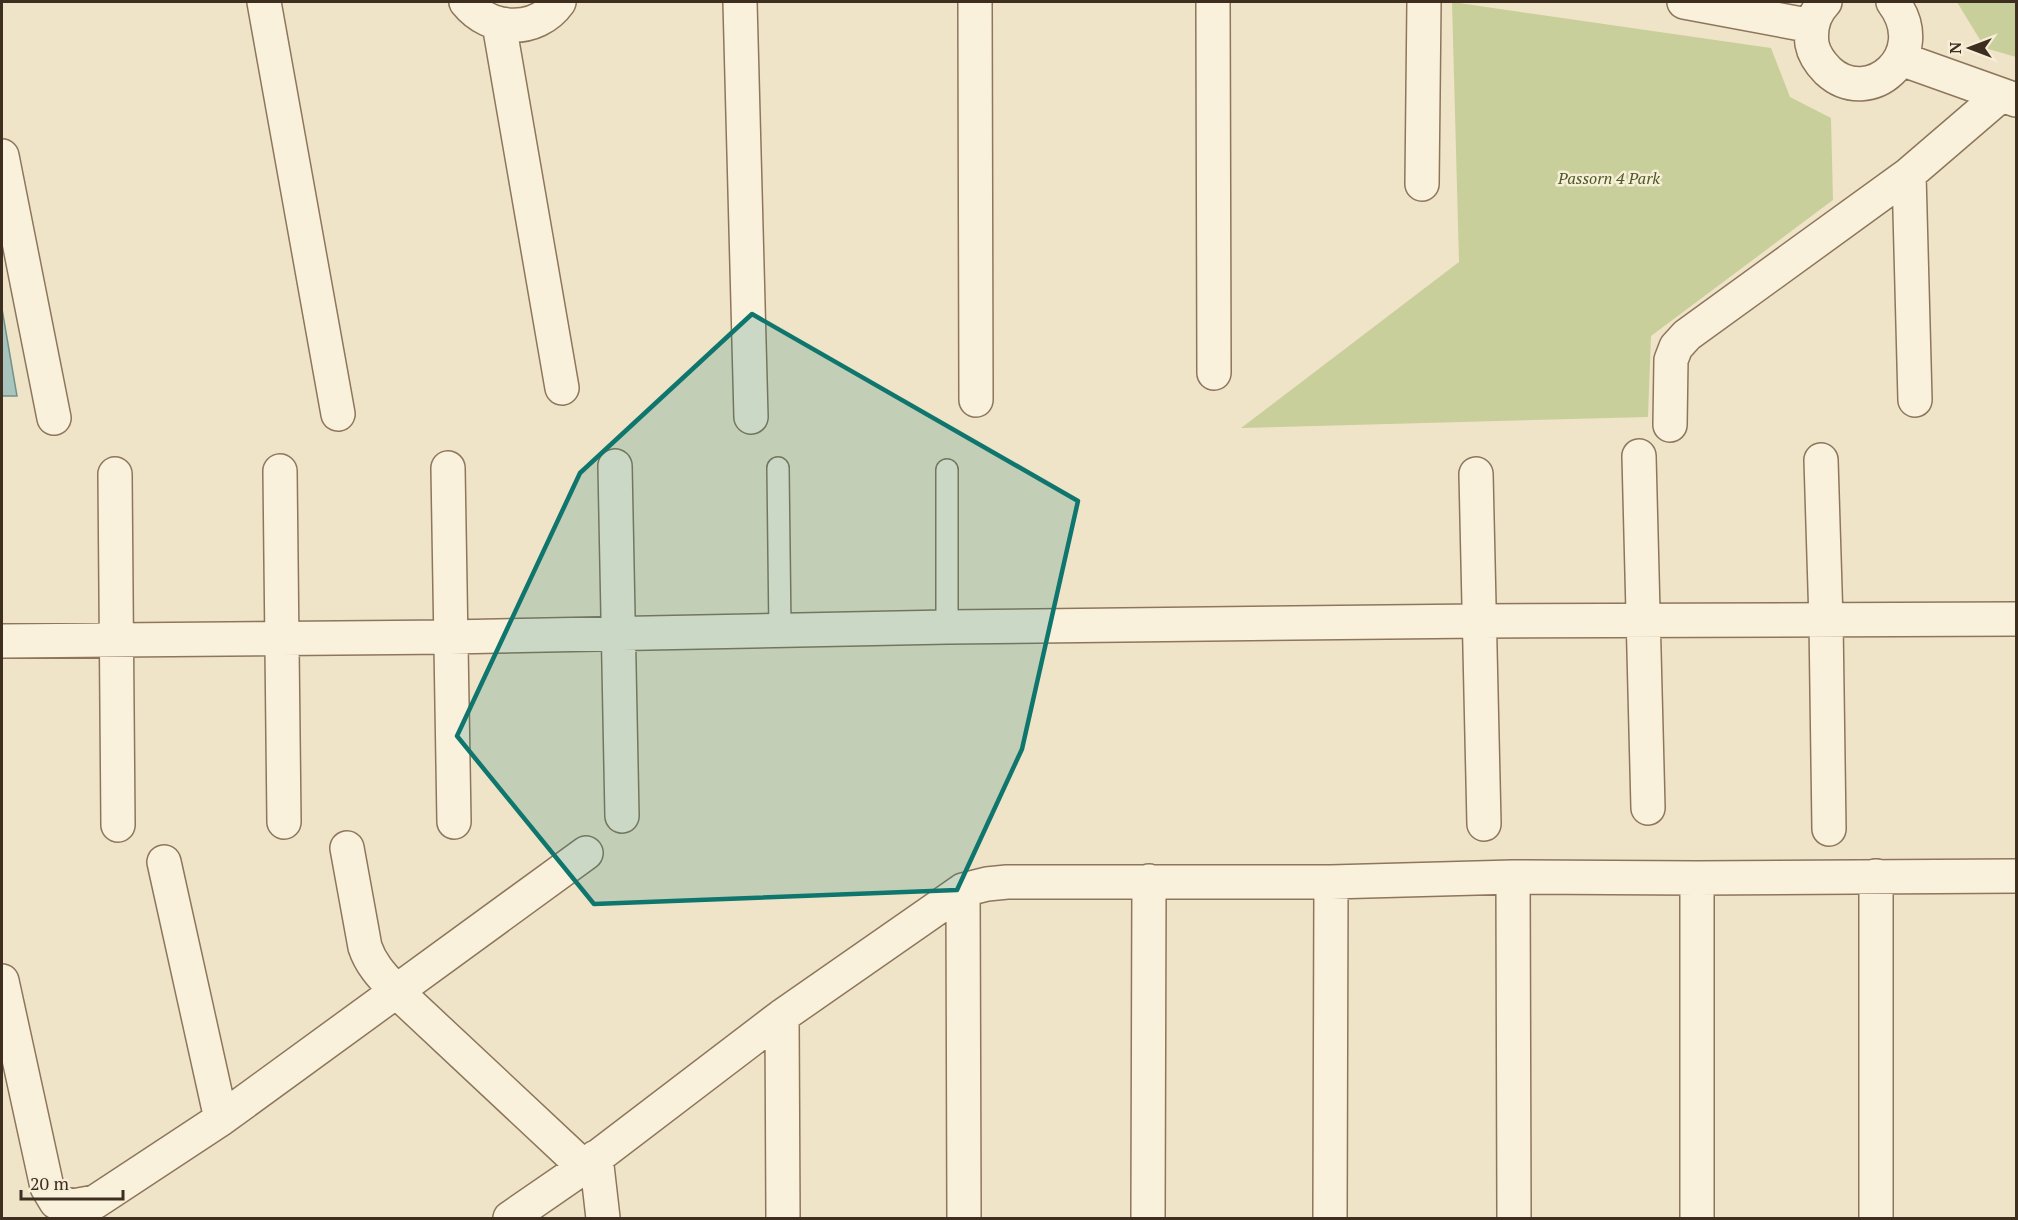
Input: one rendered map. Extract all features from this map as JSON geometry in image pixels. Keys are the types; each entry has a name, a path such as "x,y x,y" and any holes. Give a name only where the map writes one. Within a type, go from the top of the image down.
{"street":[{"path":"264,2 338,414"},
{"path":"466,2 472,10 485,19 499,24 519,26 537,21 554,10 559,2"},
{"path":"740,2 751,417"},
{"path":"975,2 976,400"},
{"path":"1213,2 1214,374"},
{"path":"1422,184 1424,2"},
{"path":"1684,2 1821,8 1811,34 1813,50 1820,64 1832,75 1846,82 1862,83 1878,80 1891,71 1901,58 1906,44 1906,28 1902,13 1893,2"},
{"path":"499,24 562,388"},
{"path":"1901,58 2009,98"},
{"path":"1670,424 1671,360 1676,347 1687,335 1909,174 2009,98"},
{"path":"2,156 54,418"},
{"path":"1909,174 1915,400"},
{"path":"1639,456 1648,808"},
{"path":"1821,460 1829,829"},
{"path":"615,466 622,816"},
{"path":"448,468 453,822"},
{"path":"280,471 284,822"},
{"path":"115,474 118,825"},
{"path":"1476,474 1484,824"},
{"path":"2,641 450,637 947,627 1644,619 1826,621 2016,619"},
{"path":"347,848 369,958 376,970 396,991 590,1162 603,1218"},
{"path":"2,981 47,1187 56,1202 73,1206 95,1202 221,1119 586,852"},
{"path":"164,862 221,1119"},
{"path":"1876,876 1876,1218"},
{"path":"510,1218 590,1162 782,1016 963,890 987,884 1149,881 1331,882 1513,877 2016,876"},
{"path":"1513,877 1514,1218"},
{"path":"1697,878 1697,1218"},
{"path":"1148,1218 1149,881"},
{"path":"1330,1218 1331,882"},
{"path":"963,890 964,1218"},
{"path":"782,1016 783,1218"}],"lane":[{"path":"778,468 780,631"},
{"path":"947,627 948,470"}],"highlighted area":[{"path":"752,314 1078,501 1022,749 957,890 594,904 457,736 580,473"}],"green space":[{"name":"Passorn 4 Park","path":"1452,2 1771,48 1790,97 1831,118 1833,200 1651,336 1648,417 1241,428 1459,262"},
{"path":"1957,2 2016,2 2016,57 1985,48"}],"water":[{"path":"2,309 17,396 2,396"}]}
